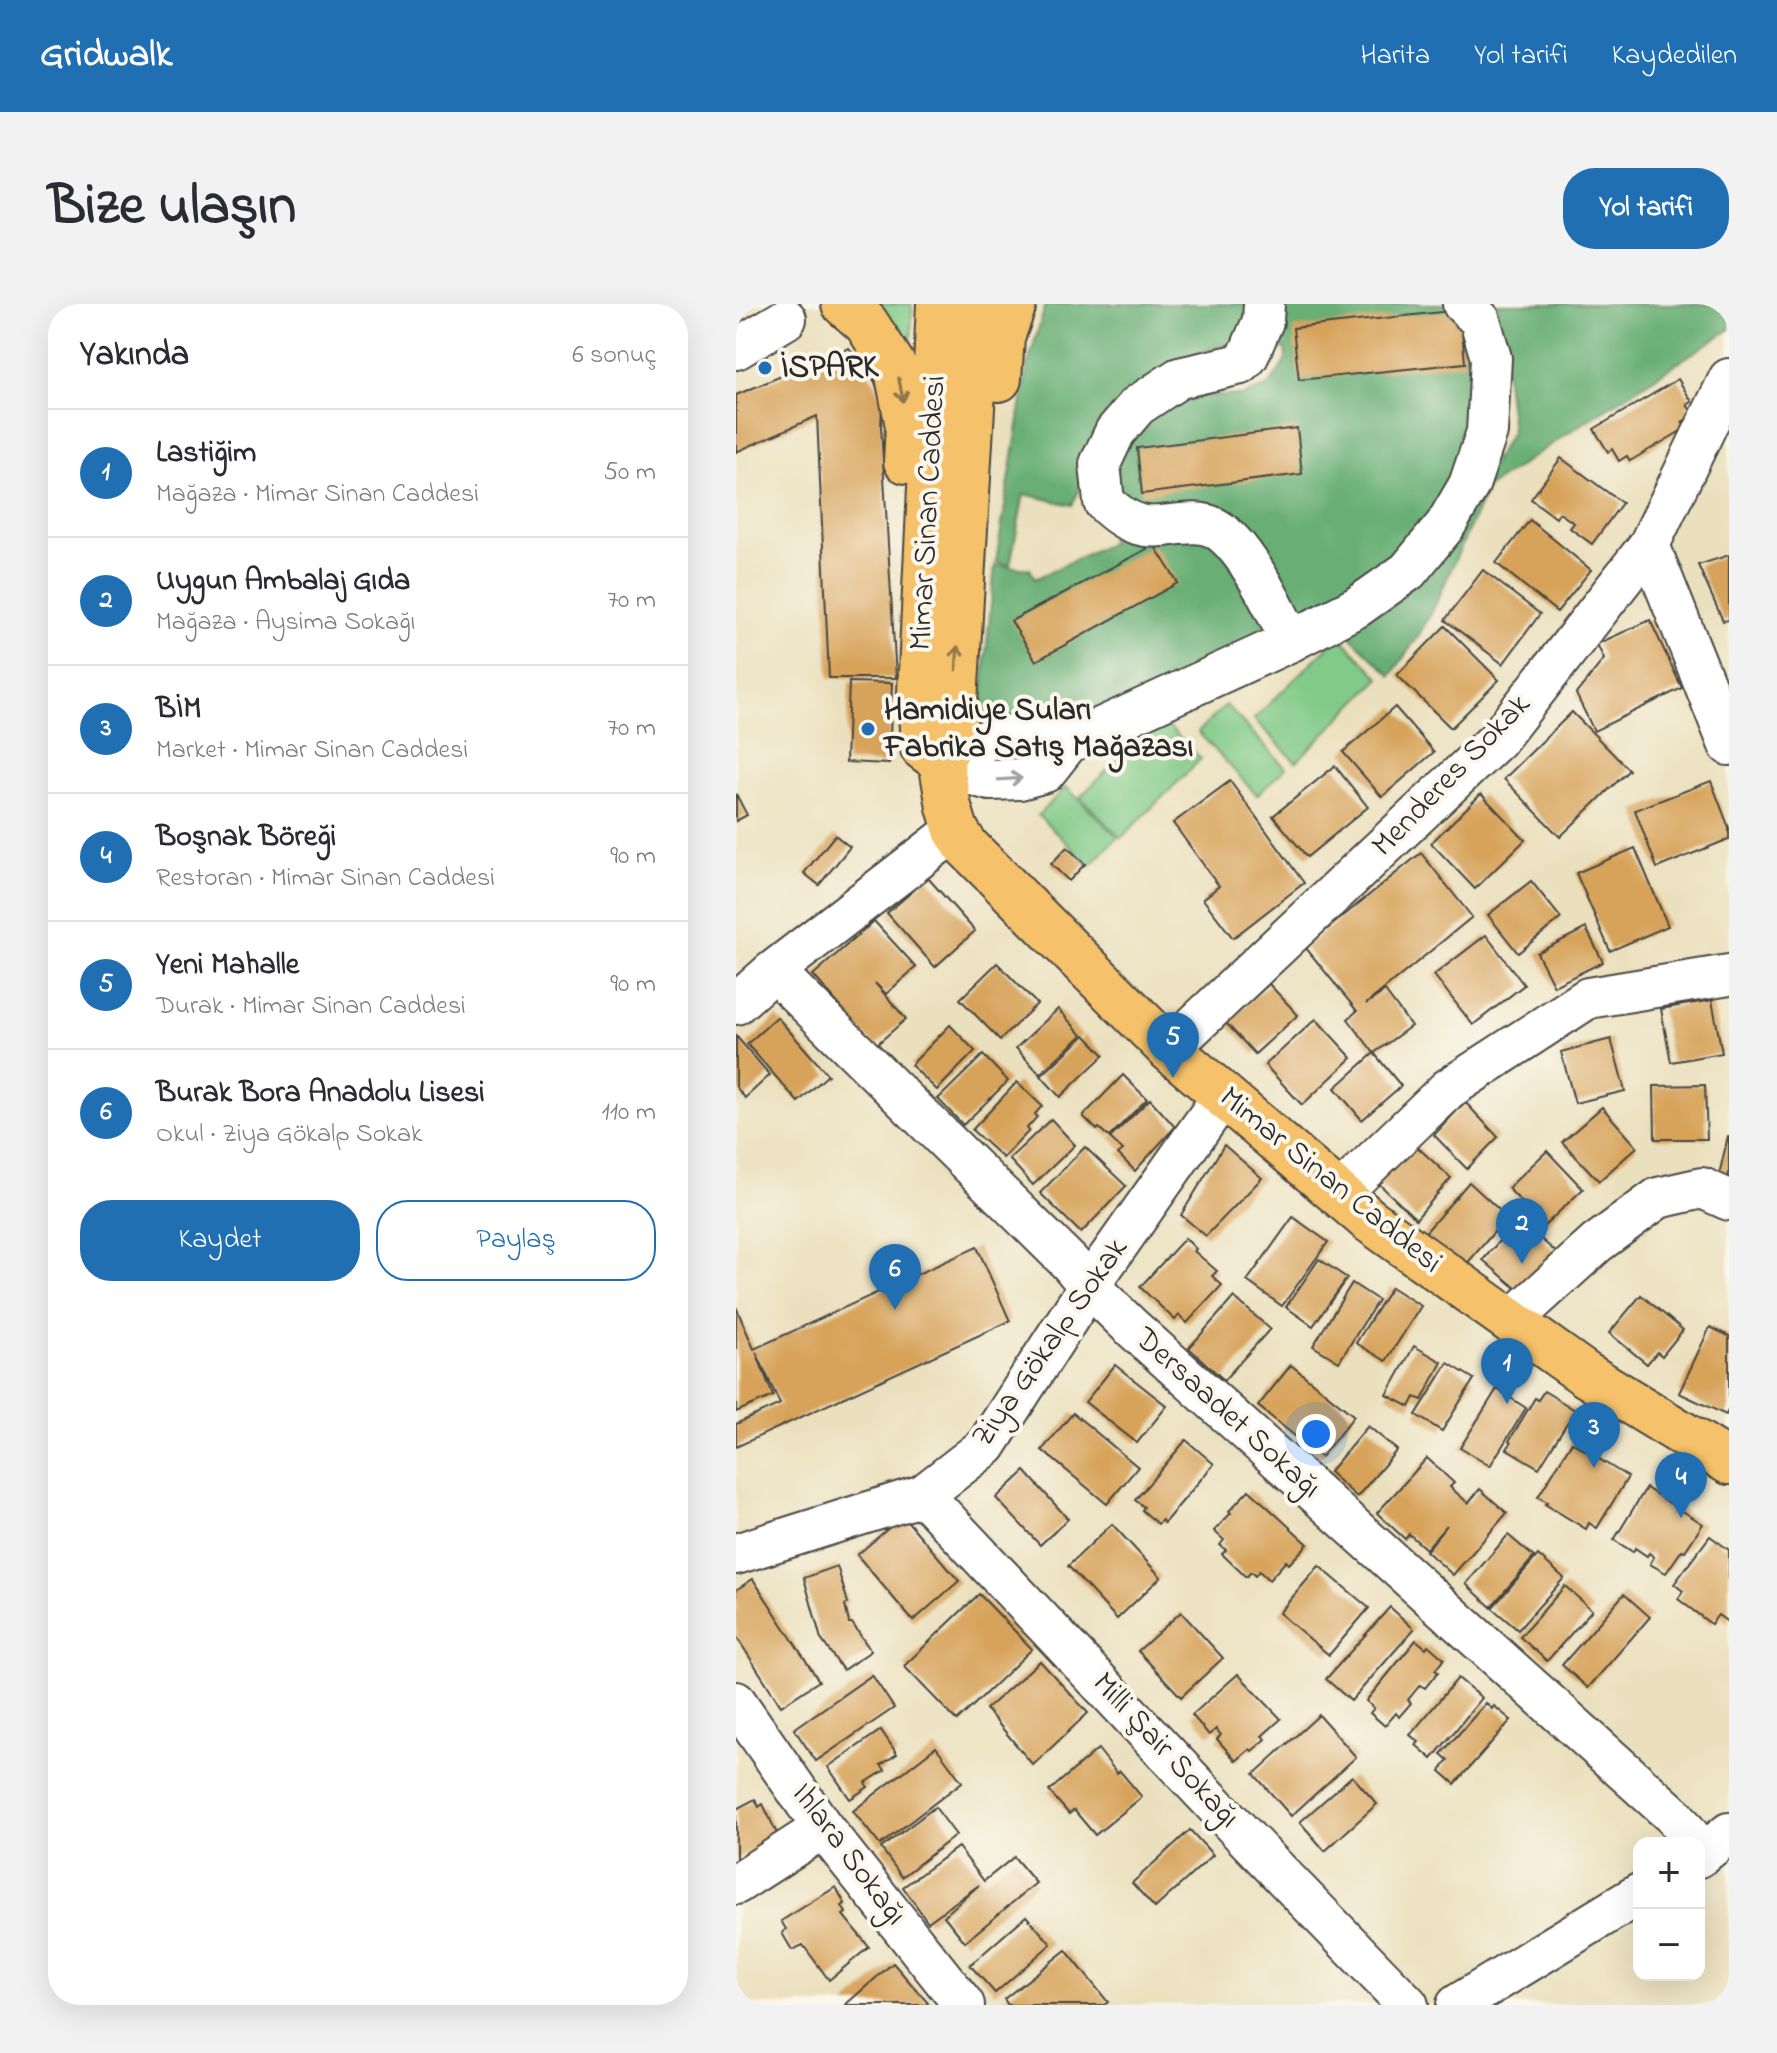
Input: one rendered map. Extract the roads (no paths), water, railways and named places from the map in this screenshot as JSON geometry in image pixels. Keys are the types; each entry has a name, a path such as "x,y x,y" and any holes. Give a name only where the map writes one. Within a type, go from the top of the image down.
{"main road":[{"path":"844,304 866,323 897,371 908,426 905,476 920,692"},
{"name":"Mimar Sinan Caddesi","path":"939,304 920,692 923,748 941,761"},
{"name":"Mimar Sinan Caddesi","path":"978,304 953,737 941,761 949,807 956,830 966,846 1169,1049 1369,1220 1585,1374 1729,1462"},
{"path":"959,614 999,385 1002,337 1014,304"}],"street":[{"path":"1264,304 1263,321 1248,356 1241,364 1179,378 1137,406 1115,432 1100,464 1104,502 1116,514 1142,526 1190,523 1213,527 1232,540 1263,586 1291,641"},
{"path":"941,761 966,748 1001,737 1021,736 1068,743 1291,641 1357,607 1408,571 1445,526 1469,485 1487,432 1491,358 1480,320 1463,304"},
{"path":"736,349 786,319"},
{"name":"Menderes Sokak","path":"1169,1049 1497,740 1649,545 1729,379"},
{"path":"1649,545 1729,745"},
{"path":"736,1004 772,972 956,830"},
{"name":"Dersaadet Sokağı","path":"772,972 1070,1263 1129,1325 1709,1847"},
{"path":"1339,1194 1448,1089 1588,998 1729,975"},
{"name":"Ziya Gökalp Sokak","path":"736,1554 923,1495 986,1446 1089,1286 1223,1096"},
{"path":"1511,1321 1597,1243 1658,1198 1702,1188 1729,1200"},
{"name":"Milli Şair Sokağı","path":"923,1495 1408,2005"},
{"name":"Ihlara Sokağı","path":"736,1702 823,1828 964,2005"},
{"path":"736,1884 823,1828"},
{"path":"1457,2005 1633,1898"}],"place":[{"name":"İSPARK","path":"765,368"},
{"name":"Hamidiye Suları Fabrika Satış Mağazası","path":"868,729"},
{"name":"Yeni Mahalle","path":"1173,1078"},
{"name":"Uygun Ambalaj Gıda","path":"1522,1264"},
{"name":"Burak Bora Anadolu Lisesi","path":"895,1310"},
{"name":"Lastiğim","path":"1507,1404"},
{"name":"BİM","path":"1594,1468"},
{"name":"Boşnak Böreği","path":"1681,1518"}]}
